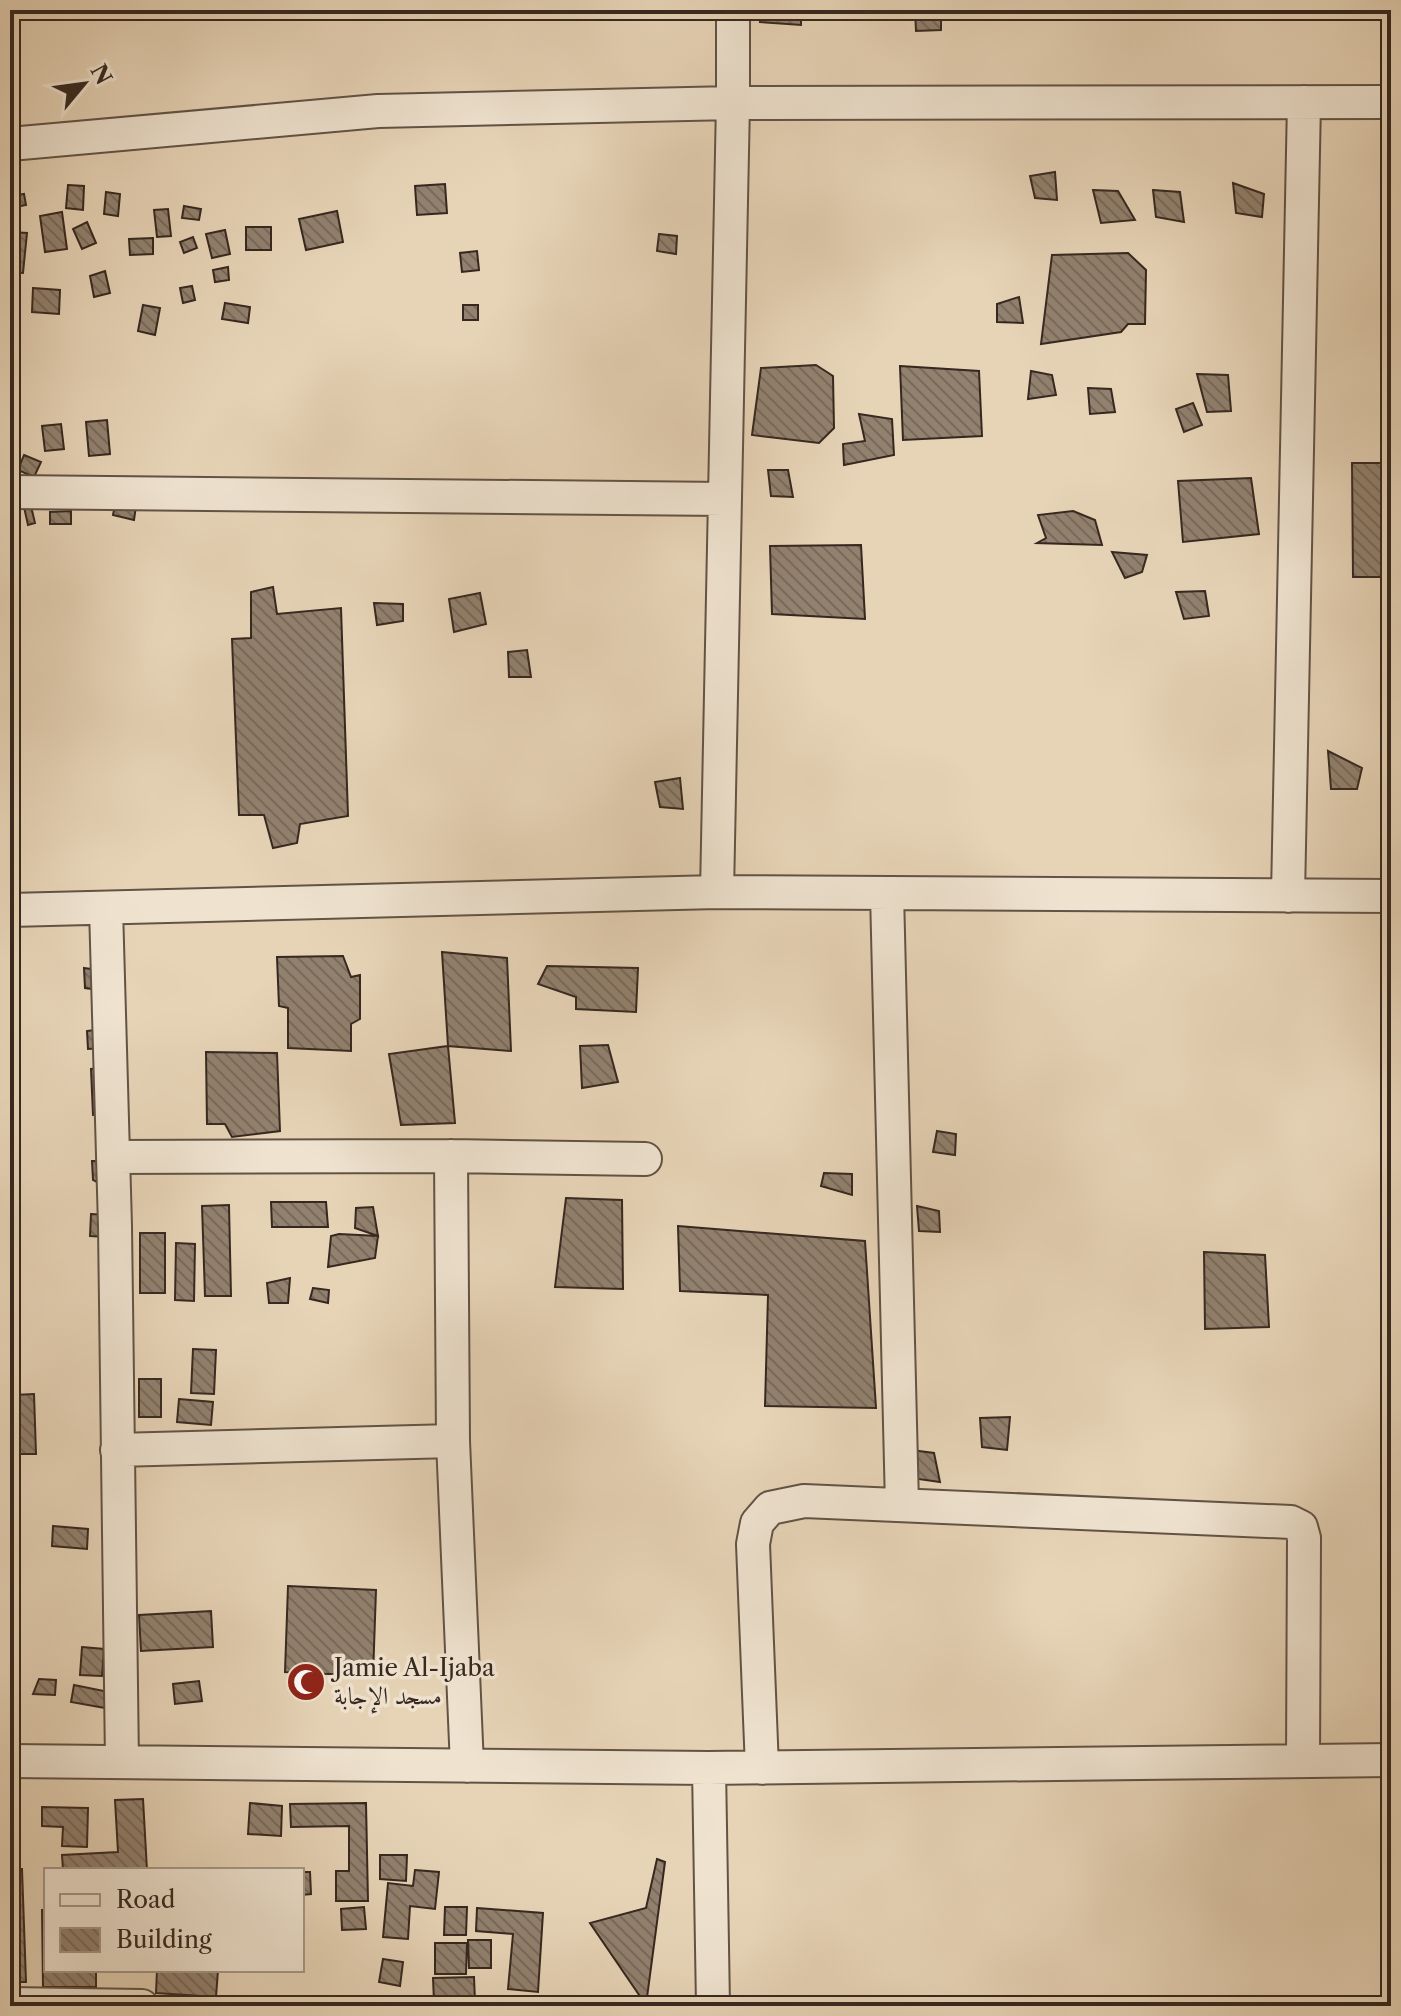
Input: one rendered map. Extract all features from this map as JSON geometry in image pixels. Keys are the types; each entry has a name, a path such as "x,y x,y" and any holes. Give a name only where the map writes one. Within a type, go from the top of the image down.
{"street":[{"path":"717,892 733,10"},
{"path":"1288,896 1304,102"},
{"path":"10,144 378,111 733,103 1391,102"},
{"path":"10,492 725,499"},
{"path":"10,910 717,892 1391,896"},
{"path":"887,893 902,1505"},
{"path":"106,908 122,1762"},
{"path":"451,1156 453,1441 467,1766"},
{"path":"113,1157 645,1159"},
{"path":"117,1450 453,1441"},
{"path":"762,1768 753,1544 757,1523 770,1508 804,1501 1291,1522 1301,1527 1304,1538 1303,1761"},
{"path":"10,1761 762,1768 1391,1760"},
{"path":"709,1768 713,2006"},
{"path":"10,2004 142,2006"}],"building":[{"path":"761,10 801,10 801,25 760,22"},
{"path":"915,10 941,10 941,30 916,31"},
{"path":"1213,10 1246,10 1215,17"},
{"path":"1055,172 1057,200 1035,198 1030,176"},
{"path":"1233,183 1264,194 1262,217 1236,213"},
{"path":"445,184 447,213 417,215 415,186"},
{"path":"68,185 84,186 83,210 66,208"},
{"path":"1093,190 1118,191 1135,220 1101,223"},
{"path":"1153,190 1180,192 1184,222 1156,217"},
{"path":"106,192 120,194 118,216 104,214"},
{"path":"24,194 26,205 10,208 10,196"},
{"path":"184,206 201,209 199,220 182,218"},
{"path":"168,209 171,236 157,237 154,210"},
{"path":"337,211 343,242 306,250 299,219"},
{"path":"62,212 67,249 45,252 40,216"},
{"path":"87,222 96,243 82,249 73,229"},
{"path":"246,227 271,227 271,250 246,250"},
{"path":"225,230 230,254 212,258 206,234"},
{"path":"10,232 27,233 23,273 10,272"},
{"path":"659,234 677,236 676,254 657,251"},
{"path":"193,237 197,248 184,253 180,242"},
{"path":"153,238 153,254 130,255 129,239"},
{"path":"477,251 479,270 462,272 460,253"},
{"path":"1128,253 1146,270 1145,324 1128,324 1121,332 1041,344 1052,255"},
{"path":"228,267 229,280 215,282 213,270"},
{"path":"105,271 110,293 94,297 90,276"},
{"path":"192,286 195,300 183,303 180,288"},
{"path":"33,288 60,290 59,314 32,312"},
{"path":"1019,297 1023,323 997,322 997,304"},
{"path":"225,303 250,307 248,323 222,319"},
{"path":"143,305 160,308 155,335 138,331"},
{"path":"463,305 478,305 478,320 463,320"},
{"path":"816,365 833,376 834,428 819,443 752,435 761,368"},
{"path":"900,366 979,371 982,436 903,440"},
{"path":"1031,371 1052,375 1056,395 1028,399"},
{"path":"1197,374 1228,375 1231,411 1207,412"},
{"path":"1088,388 1111,389 1115,412 1090,414"},
{"path":"1193,403 1202,425 1184,432 1176,409"},
{"path":"859,414 892,419 894,455 844,465 843,444 865,441"},
{"path":"107,420 110,454 89,456 86,422"},
{"path":"61,424 64,449 45,451 42,426"},
{"path":"24,455 41,462 34,477 18,470"},
{"path":"1352,463 1391,463 1391,577 1353,577"},
{"path":"768,470 788,470 793,497 771,496"},
{"path":"1251,478 1259,534 1183,542 1178,481"},
{"path":"118,489 138,492 134,520 113,515"},
{"path":"31,506 35,523 28,525 24,507"},
{"path":"71,511 71,524 50,524 50,512"},
{"path":"1073,511 1095,520 1102,545 1037,543 1046,538 1038,515"},
{"path":"861,545 865,619 772,614 770,546"},
{"path":"1112,552 1147,555 1142,572 1125,578"},
{"path":"273,587 277,614 341,608 348,816 300,824 297,843 273,848 264,815 239,815 232,639 251,638 251,592"},
{"path":"1205,591 1209,616 1184,619 1176,592"},
{"path":"480,593 486,624 454,632 449,599"},
{"path":"374,603 403,604 403,621 377,625"},
{"path":"527,650 531,677 509,677 508,652"},
{"path":"1328,751 1362,768 1357,789 1331,789"},
{"path":"680,778 683,809 660,807 655,782"},
{"path":"442,952 507,958 511,1051 448,1046"},
{"path":"343,956 351,977 360,975 360,1019 351,1024 351,1051 288,1048 288,1008 279,1006 277,957"},
{"path":"547,966 638,968 636,1012 576,1009 576,997 538,984"},
{"path":"84,968 98,970 100,990 85,988"},
{"path":"101,1029 102,1048 88,1049 87,1031"},
{"path":"608,1045 618,1082 582,1088 580,1046"},
{"path":"448,1046 455,1123 401,1125 389,1054"},
{"path":"206,1052 277,1053 280,1131 232,1137 225,1124 207,1124"},
{"path":"103,1068 105,1114 93,1115 91,1069"},
{"path":"937,1131 956,1134 955,1155 933,1152"},
{"path":"92,1161 106,1161 104,1186 93,1180"},
{"path":"824,1173 852,1174 852,1195 821,1186"},
{"path":"566,1198 622,1200 623,1289 555,1287"},
{"path":"271,1202 326,1202 328,1227 272,1227"},
{"path":"229,1205 231,1296 205,1296 202,1206"},
{"path":"917,1206 939,1211 940,1232 919,1231"},
{"path":"373,1207 378,1236 355,1228 356,1208"},
{"path":"91,1214 107,1215 106,1237 90,1236"},
{"path":"678,1226 865,1241 876,1408 765,1406 768,1295 680,1291"},
{"path":"140,1233 165,1233 165,1293 140,1293"},
{"path":"331,1236 378,1236 375,1258 328,1267"},
{"path":"176,1243 195,1244 194,1301 175,1300"},
{"path":"1204,1252 1265,1255 1269,1327 1205,1329"},
{"path":"290,1278 288,1303 269,1303 267,1283"},
{"path":"313,1288 329,1290 328,1303 310,1299"},
{"path":"193,1349 216,1350 214,1394 191,1393"},
{"path":"139,1379 161,1379 161,1417 139,1417"},
{"path":"34,1394 36,1454 15,1454 13,1395"},
{"path":"179,1399 213,1402 211,1425 177,1422"},
{"path":"1010,1417 1007,1450 982,1447 980,1418"},
{"path":"911,1450 934,1453 940,1482 911,1478"},
{"path":"53,1526 88,1529 87,1549 52,1546"},
{"path":"288,1586 376,1590 373,1676 285,1672"},
{"path":"211,1611 213,1647 141,1651 139,1615"},
{"path":"82,1647 104,1649 102,1676 80,1675"},
{"path":"39,1679 56,1680 55,1695 33,1694"},
{"path":"199,1681 202,1701 175,1704 173,1684"},
{"path":"74,1685 104,1691 105,1708 71,1702"},
{"path":"143,1799 147,1868 63,1868 62,1855 118,1852 115,1800"},
{"path":"250,1803 282,1806 281,1836 248,1834"},
{"path":"366,1803 368,1901 336,1901 336,1871 349,1871 349,1826 291,1827 290,1804"},
{"path":"42,1807 88,1808 87,1847 62,1846 63,1827 42,1826"},
{"path":"380,1855 407,1855 406,1881 380,1879"},
{"path":"657,1859 665,1862 646,2005 590,1923 646,1908"},
{"path":"10,1869 22,1869 26,1982 10,1982"},
{"path":"415,1870 439,1872 435,1909 410,1906 408,1939 383,1937 388,1883 413,1886"},
{"path":"304,1872 310,1872 311,1894 304,1895"},
{"path":"364,1907 366,1929 342,1930 341,1909"},
{"path":"445,1907 467,1907 466,1935 444,1935"},
{"path":"477,1908 543,1913 538,1992 508,1989 513,1934 476,1931"},
{"path":"44,1910 44,1972 96,1972 96,1987 43,1987"},
{"path":"468,1940 491,1940 491,1968 469,1968"},
{"path":"435,1943 467,1943 466,1974 435,1974"},
{"path":"383,1959 403,1962 400,1986 379,1982"},
{"path":"157,1972 218,1972 216,1997 156,1993"},
{"path":"474,1977 475,2001 434,2002 433,1978"}],"place":[{"name":"Jamie Al-Ijaba مسجد الإجابة","path":"306,1682"}]}
